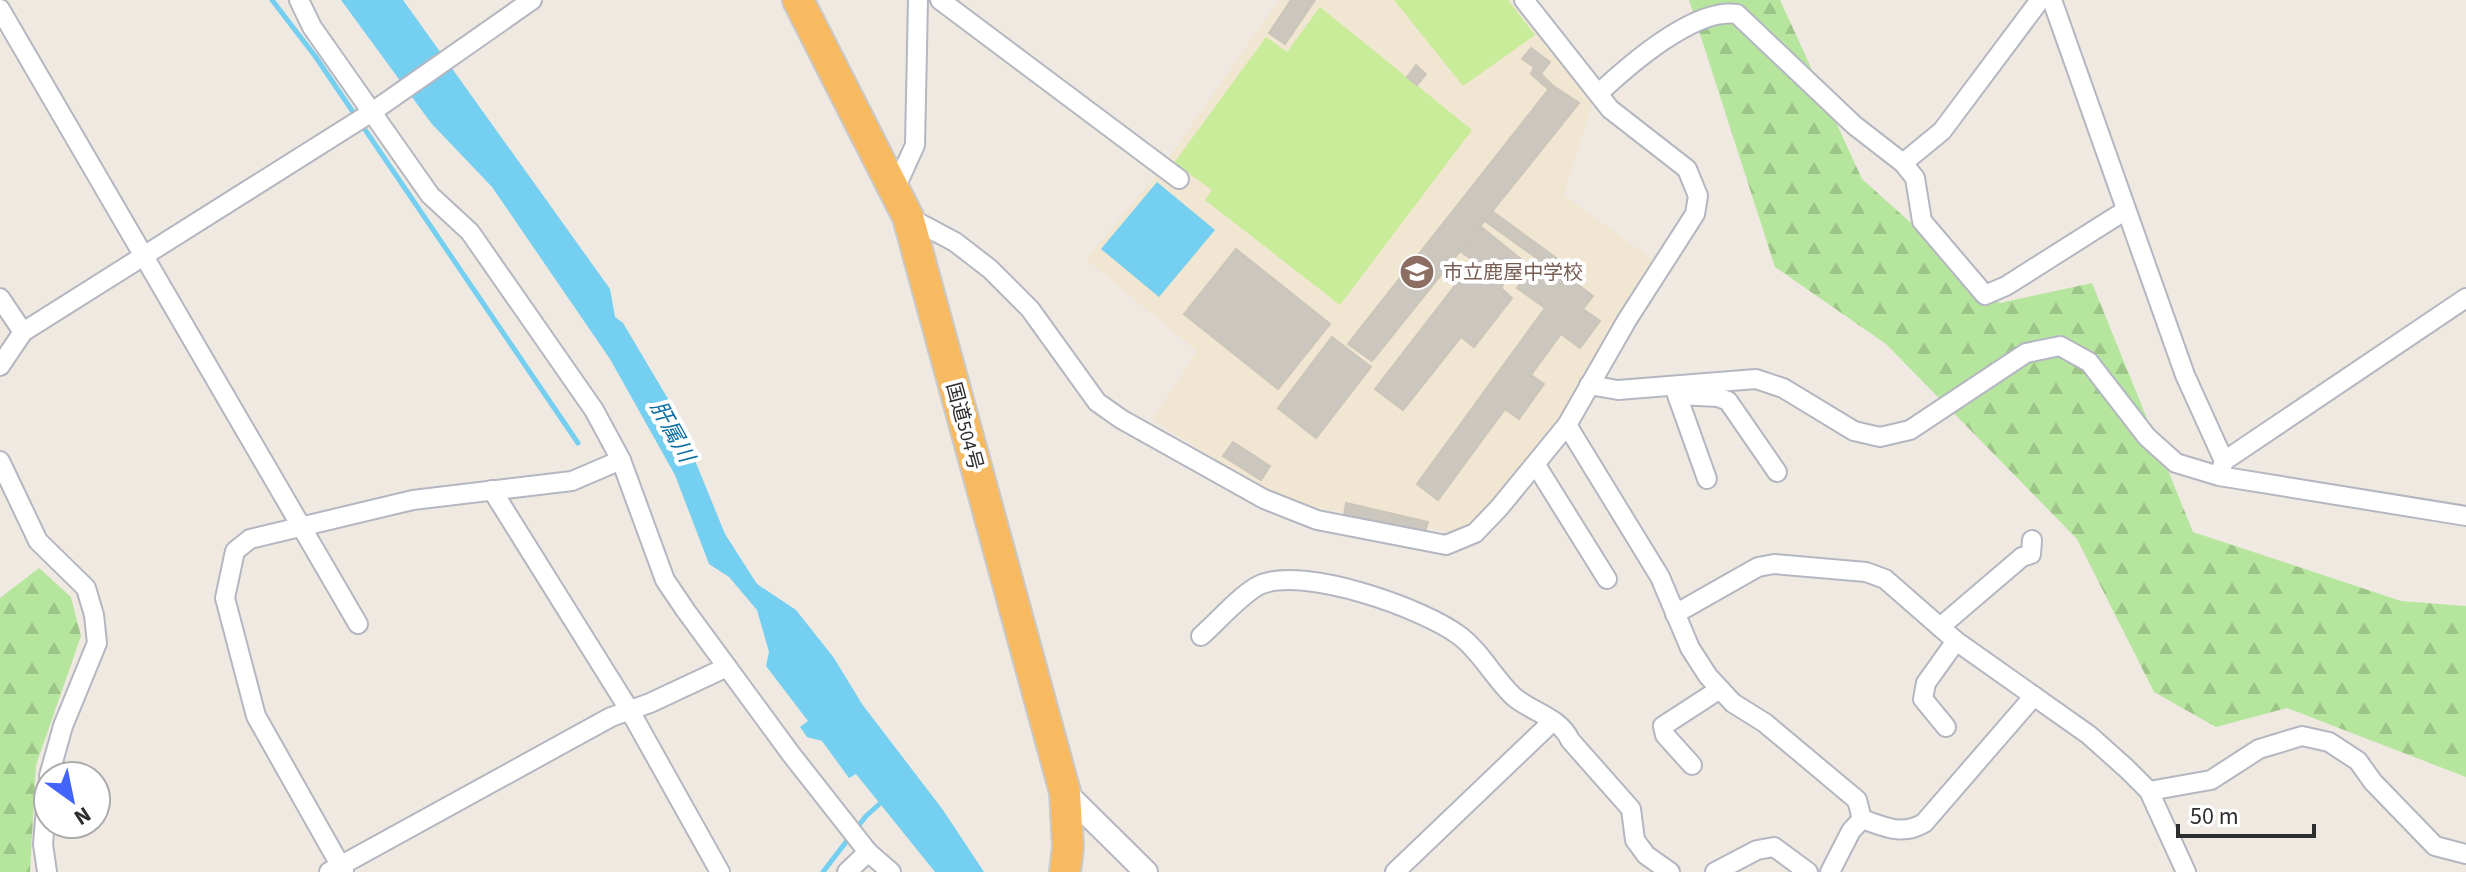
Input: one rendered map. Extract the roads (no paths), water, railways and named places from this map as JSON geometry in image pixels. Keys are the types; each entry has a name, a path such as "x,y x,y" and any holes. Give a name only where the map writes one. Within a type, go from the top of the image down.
{"highway":[{"name":"国道504号","path":"798,0 908,217 1065,792 1068,847 1065,872"}],"street":[{"path":"299,0 312,27 379,106 430,195 470,232 594,410 621,460 665,580 868,852 891,872"},
{"path":"0,366 23,332 379,106 532,0"},
{"path":"895,189 915,145 918,0"},
{"path":"940,0 1179,179"},
{"path":"908,217 955,242 990,269 1030,309 1097,402 1231,482 1304,515 1446,545 1475,533 1567,425 1695,214 1698,196 1687,169 1610,109 1524,0"},
{"path":"1903,163 1942,131 2040,0"},
{"path":"2052,0 2185,375 2222,469"},
{"path":"0,9 358,624"},
{"path":"1599,93 1634,60 1712,14 1737,14 1854,125 1903,163 1915,178 1922,221 1985,295 2006,286 2126,210"},
{"path":"0,298 23,332"},
{"path":"2222,469 2466,298"},
{"path":"1589,385 1618,390 1673,390 1756,379 1783,388 1854,431 1880,437 1910,430 2026,353 2060,346 2089,362 2147,437 2176,463 2466,516"},
{"path":"1673,390 1728,401 1777,472"},
{"path":"1673,390 1707,479"},
{"path":"1567,425 1660,577 1690,648 1720,689 1733,703 1786,740 1857,800 1862,819"},
{"path":"621,460 572,481 413,500 250,539 235,551 225,598 256,716 338,870 611,717 727,667"},
{"path":"0,461 38,541 86,588 94,615 97,643 63,726 53,760"},
{"path":"1536,465 1607,579"},
{"path":"492,490 630,711 720,872"},
{"path":"1940,627 2022,557 2031,554 2032,540"},
{"path":"1675,614 1758,567 1774,564 1866,572 1885,579 1956,641 2089,735 2149,791 2186,872"},
{"path":"1201,636 1260,584 1284,581 1336,584 1416,613 1461,636 1515,697 1565,729 1570,740 1631,809 1635,840 1646,855 1670,872"},
{"path":"1946,727 1923,699 1926,683 1956,641"},
{"path":"1692,765 1665,735 1663,726 1720,689"},
{"path":"1862,819 1897,831 1911,831 1924,823 2034,696"},
{"path":"1395,872 1553,721"},
{"path":"2149,791 2211,780 2259,749 2302,736 2329,742 2358,761 2373,782 2435,846 2466,854"},
{"path":"1065,792 1146,872"},
{"path":"1830,872 1851,831 1862,819"},
{"path":"43,840 47,872"},
{"path":"1715,872 1757,850 1774,847 1808,872"},
{"path":"847,872 868,852"}],"water":[{"name":"肝属川","path":"341,0 403,0 610,289 615,317 623,323 674,409 725,534 757,584 796,610 834,658 862,704 943,810 984,872 935,872 856,774 849,778 822,741 807,737 800,727 808,721 766,666 769,652 757,610 729,577 709,564 675,475 610,359 492,187 431,123"},
{"path":"1157,182 1215,230 1159,297 1101,249"}],"waterway":[{"path":"272,0 315,56 578,443"},
{"path":"823,872 866,816 884,800"}],"place":[{"name":"市立鹿屋中学校","path":"1417,272"}]}
